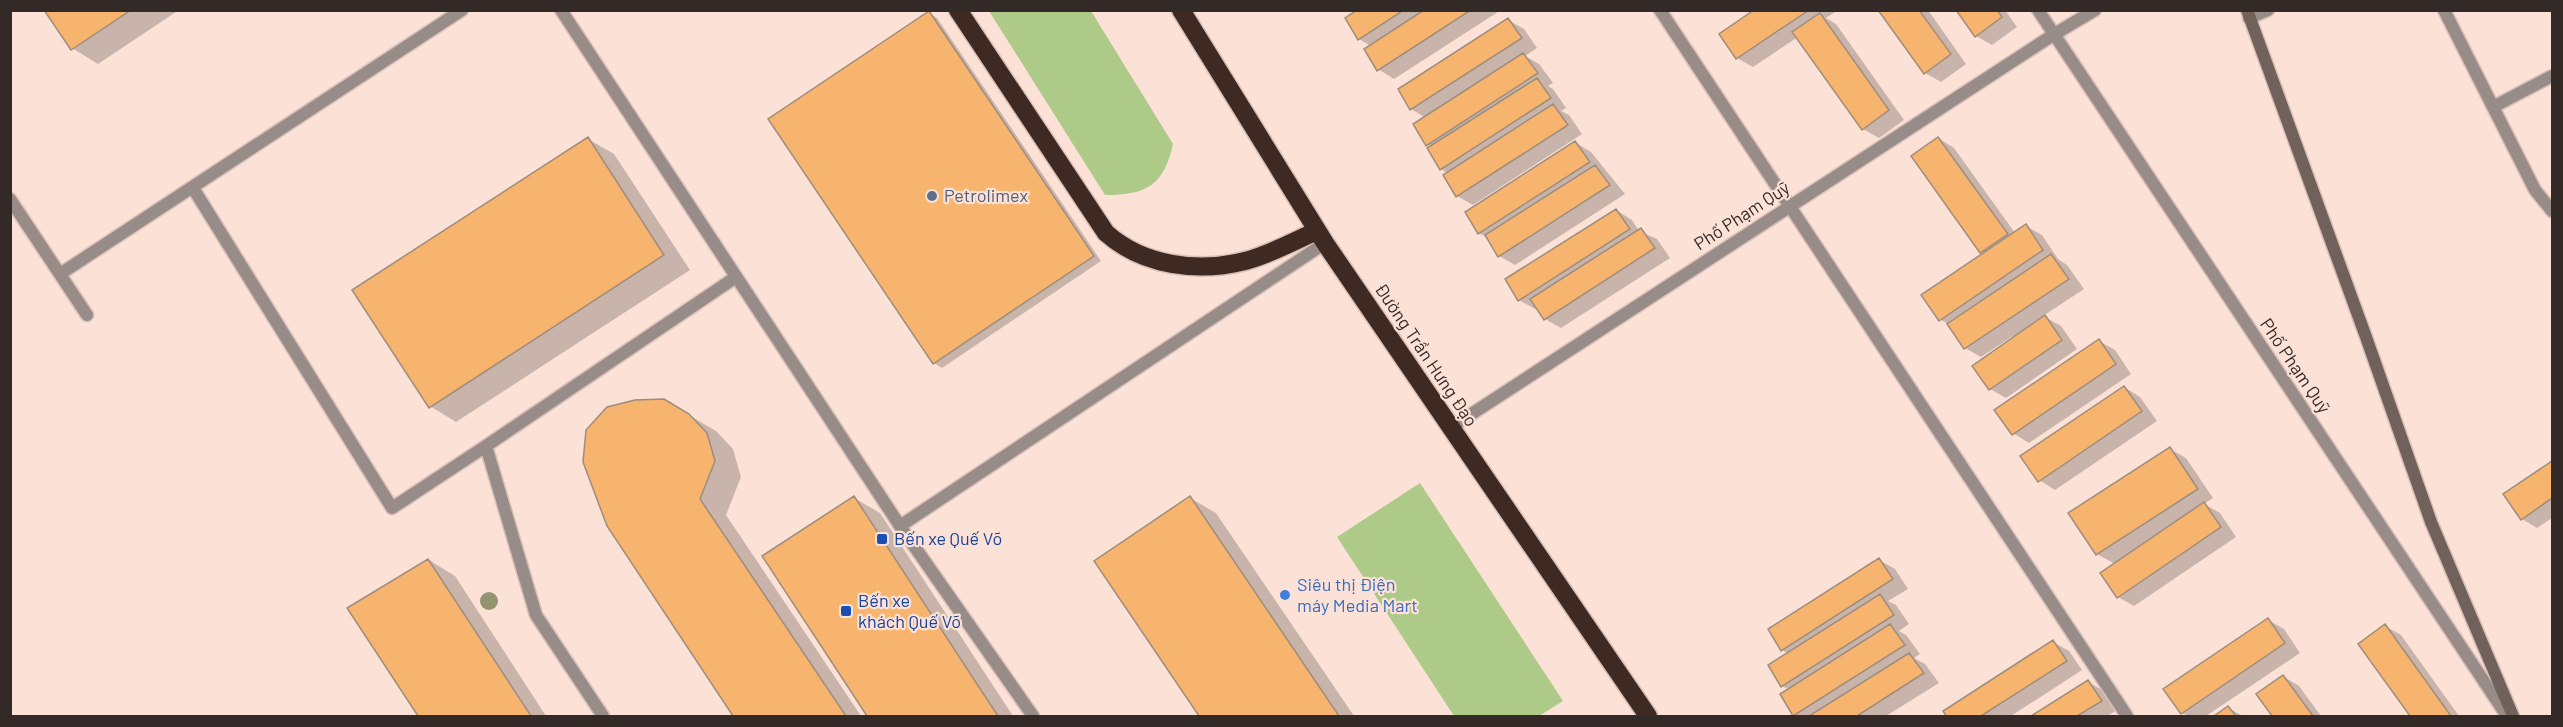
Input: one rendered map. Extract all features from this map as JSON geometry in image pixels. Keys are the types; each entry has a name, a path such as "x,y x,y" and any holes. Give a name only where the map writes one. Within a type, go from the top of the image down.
{"highway":[{"path":"958,10 1106,233 1118,244 1155,260 1172,264 1213,267 1246,261 1321,237"},
{"name":"Đường Trần Hưng Đạo","path":"1180,10 1321,237 1648,717"}],"street":[{"path":"60,274 462,10"},
{"path":"561,10 900,526 1033,717"},
{"path":"1660,10 1788,208 2127,717"},
{"path":"2037,10 2053,35"},
{"name":"Phố Phạm Quỹ","path":"1450,428 2053,35 2095,10"},
{"path":"2268,10 2248,14 2431,522 2513,717"},
{"path":"2444,10 2535,190 2553,211"},
{"name":"Phố Phạm Quỹ","path":"2053,35 2507,717"},
{"path":"2493,106 2553,76"},
{"path":"193,188 392,508 736,277"},
{"path":"10,199 87,315"},
{"path":"900,526 1321,237"},
{"path":"486,446 536,615 603,717"}],"green space":[{"path":"989,11 1091,11 1173,144 1159,178 1143,190 1105,195"},
{"path":"1420,483 1563,701 1539,716 1454,716 1337,537"}],"building":[{"path":"44,10 131,10 71,50"},
{"path":"1357,10 1404,10 1358,40 1345,18"},
{"path":"1424,10 1471,10 1377,71 1364,49"},
{"path":"1754,10 1809,10 1736,59 1719,34"},
{"path":"1878,10 1919,10 1951,54 1924,74"},
{"path":"1956,10 1997,10 2002,17 1975,37"},
{"path":"929,11 1094,256 933,364 768,119"},
{"path":"1820,13 1889,110 1862,130 1792,32"},
{"path":"1508,18 1522,38 1410,110 1398,89"},
{"path":"1523,53 1538,73 1426,146 1413,124"},
{"path":"1537,78 1551,98 1440,170 1427,148"},
{"path":"1553,104 1568,125 1456,197 1443,175"},
{"path":"588,137 664,255 429,408 352,290"},
{"path":"1938,137 2008,234 1980,253 1911,156"},
{"path":"1575,141 1590,162 1478,234 1465,212"},
{"path":"1595,165 1610,185 1498,257 1485,235"},
{"path":"1616,209 1630,229 1518,301 1505,279"},
{"path":"2026,224 2043,250 1939,321 1921,295"},
{"path":"1641,228 1655,248 1544,320 1530,299"},
{"path":"2051,254 2069,279 1964,349 1947,324"},
{"path":"2045,315 2062,340 1989,390 1972,366"},
{"path":"2099,339 2116,364 2012,435 1994,410"},
{"path":"2124,386 2142,411 2038,482 2020,456"},
{"path":"664,399 689,414 707,433 715,461 700,499 846,716 733,716 607,526 583,462 586,430 607,407 635,400"},
{"path":"2170,447 2198,489 2096,555 2068,513"},
{"path":"2552,461 2552,498 2521,520 2503,494"},
{"path":"854,496 998,716 867,716 762,556"},
{"path":"1190,496 1339,716 1199,716 1094,561"},
{"path":"2204,502 2221,527 2117,598 2100,573"},
{"path":"1879,558 1893,579 1781,651 1768,629"},
{"path":"428,559 531,716 418,716 347,608"},
{"path":"1880,594 1894,615 1781,687 1768,665"},
{"path":"2268,618 2285,643 2181,714 2163,689"},
{"path":"1890,624 1905,645 1793,716 1780,694"},
{"path":"2385,624 2451,716 2410,716 2358,644"},
{"path":"2053,640 2067,661 1981,716 1946,716 1943,711"},
{"path":"1909,653 1924,673 1857,716 1809,716"},
{"path":"2283,675 2313,716 2272,716 2256,694"},
{"path":"2088,680 2102,701 2077,716 2031,716"},
{"path":"2228,706 2236,716 2214,716"}],"place":[{"name":"Petrolimex","path":"932,196"},
{"name":"Bến xe Quế Võ","path":"882,539"},
{"name":"Siêu thị Điện máy Media Mart","path":"1285,595"},
{"name":"Bến xe khách Quế Võ","path":"846,611"}]}
